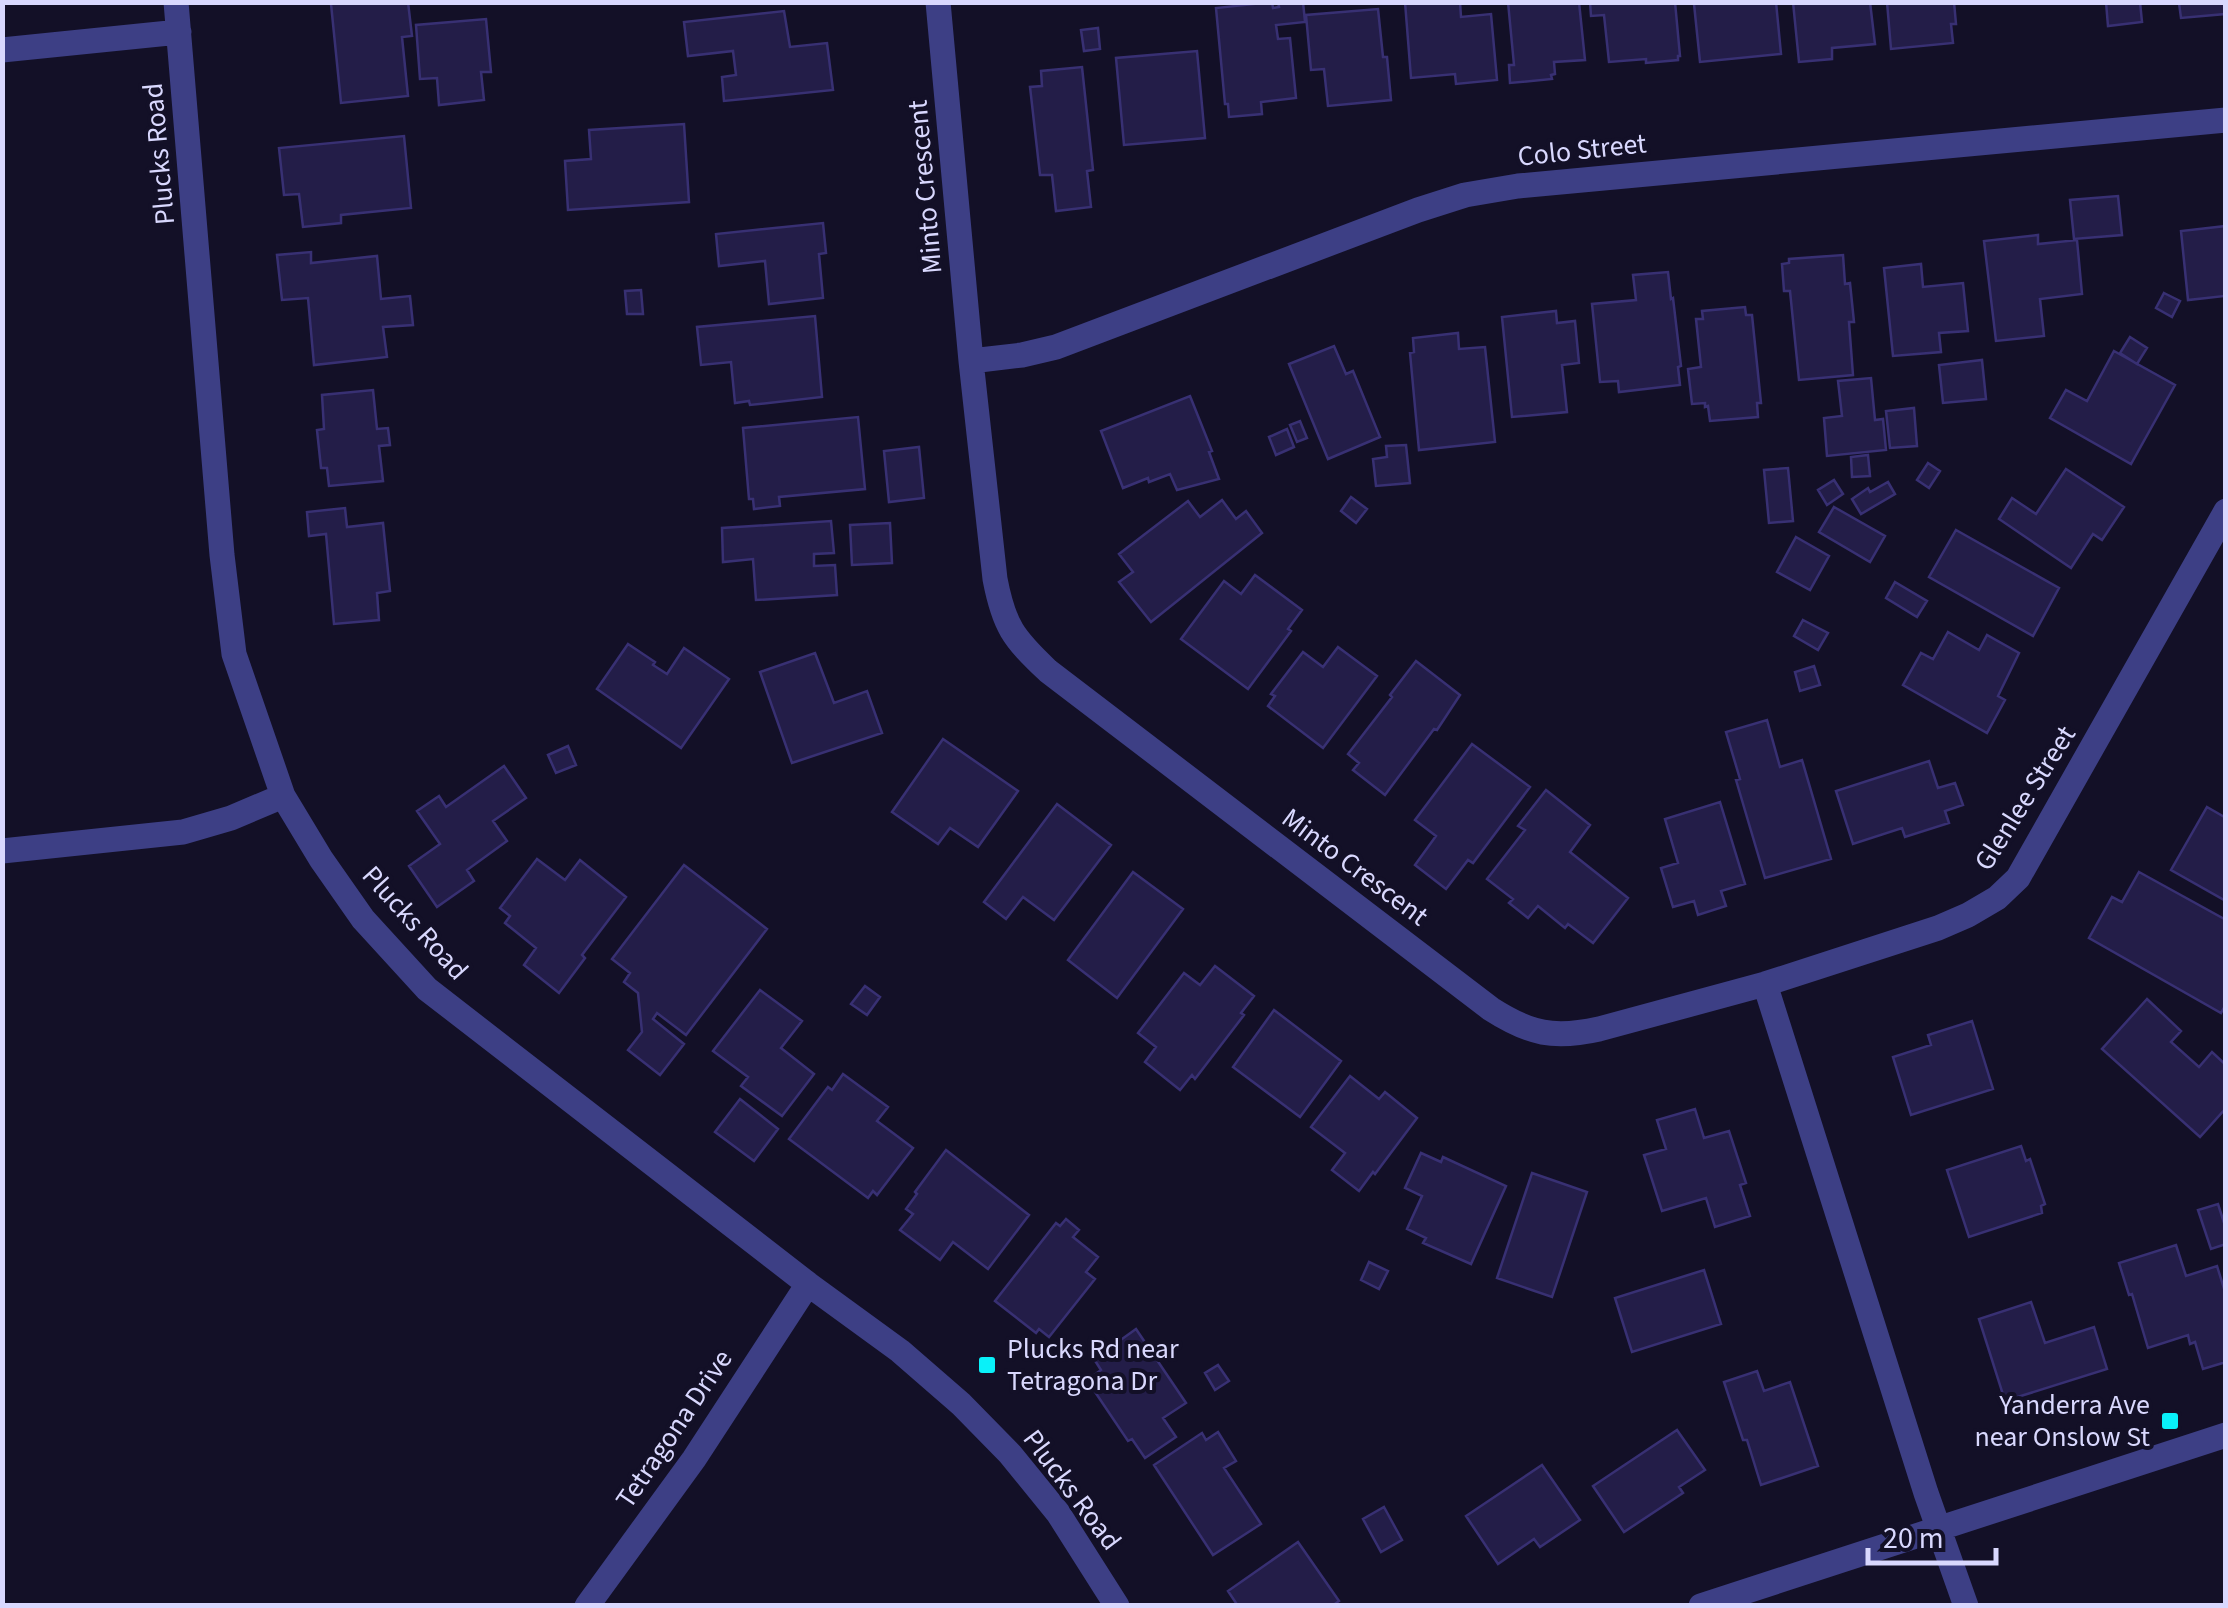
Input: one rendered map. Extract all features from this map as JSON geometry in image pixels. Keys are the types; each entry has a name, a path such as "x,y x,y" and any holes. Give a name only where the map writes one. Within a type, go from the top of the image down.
{"street":[{"name":"Plucks Road","path":"176,2 234,654 283,796 364,920 427,989 900,1351 961,1404 1010,1454 1058,1513 1117,1606"},
{"name":"Minto Crescent","path":"938,2 995,579 1000,606 1020,645 1516,1025 1544,1034 1572,1035 1765,984"},
{"path":"2,50 179,32"},
{"name":"Colo Street","path":"971,361 1056,347 1465,195 1518,186 2226,120"},
{"name":"Glenlee Street","path":"1765,984 1938,928 1997,898 2018,878 2226,511"},
{"path":"2,852 184,832 283,796"},
{"path":"1765,984 1926,1493 1966,1606"},
{"name":"Tetragona Drive","path":"586,1606 694,1459 808,1284"},
{"path":"1701,1606 2226,1435"}],"building":[{"path":"408,2 412,36 402,37 408,96 341,103 331,4"},
{"path":"1272,2 1273,8 1279,7 1278,2 1303,2 1305,22 1276,25 1278,39 1290,38 1296,98 1261,102 1262,114 1229,117 1216,8"},
{"path":"1405,2 1460,2 1461,17 1491,14 1497,80 1456,84 1455,74 1411,78"},
{"path":"1508,2 1579,2 1585,60 1554,62 1552,79 1510,83 1509,65 1514,65"},
{"path":"1590,2 1675,2 1678,60 1609,62 1604,15 1591,16"},
{"path":"1776,2 1781,54 1700,62 1694,4"},
{"path":"1793,2 1870,2 1875,44 1832,48 1832,59 1799,62"},
{"path":"1887,2 1954,2 1953,43 1891,49"},
{"path":"2106,2 2140,2 2142,22 2108,26"},
{"path":"2177,2 2226,2 2225,14 2181,18"},
{"path":"1378,9 1391,100 1328,106 1324,69 1311,70 1306,15"},
{"path":"784,11 790,47 827,43 833,90 724,101 722,77 736,75 733,51 688,56 684,22"},
{"path":"486,19 491,72 481,72 484,100 439,105 437,78 420,79 416,25"},
{"path":"1098,28 1100,49 1084,51 1081,30"},
{"path":"1197,51 1205,138 1124,145 1116,58"},
{"path":"1082,67 1093,170 1087,171 1091,207 1056,211 1052,175 1040,175 1030,87 1042,86 1041,71"},
{"path":"684,124 689,202 568,210 565,161 591,159 589,130"},
{"path":"404,136 411,208 341,215 341,223 303,227 299,194 284,195 279,148"},
{"path":"2118,196 2122,235 2074,239 2070,200"},
{"path":"823,223 826,253 819,254 823,298 769,304 765,261 719,266 716,234"},
{"path":"2226,226 2225,296 2188,300 2181,231"},
{"path":"2038,235 2038,244 2077,240 2082,294 2040,299 2044,336 1996,341 1984,241"},
{"path":"311,252 311,263 377,256 381,299 410,296 413,325 383,327 387,357 314,365 308,298 282,300 277,255"},
{"path":"1843,255 1854,322 1849,322 1853,375 1799,380 1790,291 1784,291 1782,264 1789,263 1789,259"},
{"path":"1921,264 1923,287 1963,283 1968,331 1939,333 1941,352 1893,356 1884,268"},
{"path":"1668,272 1681,366 1680,385 1619,392 1618,381 1600,382 1592,304 1636,300 1633,275"},
{"path":"641,290 643,314 627,314 625,291"},
{"path":"2164,293 2180,301 2172,317 2156,308"},
{"path":"1745,307 1746,315 1752,315 1761,403 1757,403 1758,417 1710,421 1705,403 1692,404 1688,369 1701,367 1696,319 1703,319 1702,311"},
{"path":"1556,311 1557,323 1575,321 1579,363 1562,365 1567,412 1512,417 1502,317"},
{"path":"815,316 822,397 750,405 749,401 735,403 731,362 701,365 697,327"},
{"path":"1458,333 1459,349 1485,347 1495,442 1419,450 1410,353 1414,352 1413,338"},
{"path":"2130,337 2147,348 2137,364 2120,353"},
{"path":"1334,346 1346,374 1353,371 1380,437 1328,459 1289,364"},
{"path":"2114,351 2175,385 2131,464 2050,418 2066,390 2087,401"},
{"path":"1982,360 1986,399 1943,403 1939,365"},
{"path":"1871,378 1875,420 1883,419 1886,450 1827,456 1824,418 1842,416 1838,381"},
{"path":"373,390 377,429 388,428 390,445 379,446 383,481 329,486 327,468 321,468 317,430 324,429 322,395"},
{"path":"1190,396 1219,479 1177,490 1170,474 1123,488 1101,431"},
{"path":"1914,408 1917,446 1890,448 1886,411"},
{"path":"858,417 865,489 779,497 780,506 754,509 753,499 749,499 743,428"},
{"path":"1300,421 1307,438 1297,442 1290,425"},
{"path":"1287,429 1294,447 1276,455 1269,437"},
{"path":"1406,445 1410,483 1376,486 1373,459 1387,457 1386,446"},
{"path":"919,447 924,498 889,502 884,451"},
{"path":"1868,455 1870,476 1852,477 1851,457"},
{"path":"1928,463 1940,471 1929,488 1917,480"},
{"path":"1788,468 1793,521 1769,523 1764,470"},
{"path":"2066,469 2124,507 2102,540 2093,534 2071,568 1999,519 2012,498 2036,514"},
{"path":"1834,480 1843,494 1827,505 1818,490"},
{"path":"1888,482 1895,494 1861,514 1852,499 1868,488 1870,492"},
{"path":"1351,497 1367,509 1356,523 1341,511"},
{"path":"1222,500 1236,519 1246,511 1262,533 1151,622 1119,582 1133,572 1119,554 1188,501 1200,517"},
{"path":"1834,507 1885,536 1870,562 1819,532"},
{"path":"345,508 347,527 383,523 390,591 377,593 379,620 334,624 326,534 309,536 307,512"},
{"path":"831,521 834,553 814,554 814,566 835,565 837,595 756,600 753,559 723,562 722,528"},
{"path":"890,523 892,563 852,565 850,525"},
{"path":"1956,530 2059,588 2033,636 1929,577"},
{"path":"1796,537 1829,556 1810,590 1777,572"},
{"path":"1255,575 1302,610 1248,689 1181,639 1224,581 1241,594"},
{"path":"1895,582 1927,601 1917,617 1886,598"},
{"path":"1803,620 1828,633 1818,650 1794,636"},
{"path":"1948,632 1979,650 1987,635 2019,653 1998,696 2005,700 1987,733 1903,685 1921,653 1933,659"},
{"path":"628,644 667,674 684,648 729,679 681,748 597,689"},
{"path":"1338,647 1377,676 1323,748 1268,706 1275,696 1271,694 1303,652 1323,667"},
{"path":"815,653 834,703 867,691 882,733 792,763 760,672"},
{"path":"1416,661 1460,695 1385,795 1353,770 1359,763 1348,754"},
{"path":"1814,666 1820,685 1800,691 1795,672"},
{"path":"1767,720 1780,767 1802,760 1831,859 1765,878 1726,732"},
{"path":"943,739 1018,791 978,847 950,828 938,844 892,812"},
{"path":"1472,744 1530,787 1473,863 1468,860 1446,889 1415,865 1436,836 1415,820"},
{"path":"568,746 576,765 556,773 548,755"},
{"path":"1929,761 1938,788 1955,783 1963,805 1945,811 1949,823 1905,837 1902,828 1853,844 1836,791"},
{"path":"504,766 526,798 493,821 507,841 467,870 474,881 437,907 409,866 440,844 417,811 439,796 446,807"},
{"path":"1546,790 1590,825 1570,852 1628,898 1593,943 1568,924 1565,928 1538,906 1528,918 1509,903 1513,899 1487,879 1525,830 1518,826"},
{"path":"1720,802 1745,884 1721,891 1726,906 1698,915 1694,901 1673,907 1661,868 1678,863 1665,819"},
{"path":"1057,804 1111,845 1054,920 1023,897 1006,919 984,902"},
{"path":"2207,807 2226,818 2226,901 2171,870"},
{"path":"537,859 565,880 580,860 626,897 559,993 524,965 536,948 505,923 510,916 500,908"},
{"path":"684,865 767,929 686,1035 657,1013 653,1019 684,1044 660,1075 628,1050 642,1032 638,993 624,982 630,973 612,959"},
{"path":"1133,872 1183,909 1117,998 1068,960"},
{"path":"2139,872 2226,920 2226,1004 2221,1013 2089,938 2112,897 2122,902"},
{"path":"1215,966 1254,996 1195,1079 1192,1075 1180,1090 1145,1062 1156,1047 1138,1033 1184,973 1200,985"},
{"path":"865,986 880,997 867,1015 851,1004"},
{"path":"760,990 802,1021 781,1048 814,1074 782,1116 741,1086 748,1077 713,1051"},
{"path":"2147,999 2181,1031 2171,1042 2199,1067 2212,1052 2226,1065 2226,1108 2200,1137 2102,1049"},
{"path":"1274,1010 1341,1061 1300,1117 1233,1067"},
{"path":"1972,1021 1993,1089 1911,1115 1893,1057 1931,1045 1928,1035"},
{"path":"843,1074 888,1107 877,1121 913,1148 877,1195 873,1191 868,1198 789,1139 828,1087 832,1090"},
{"path":"1350,1076 1379,1099 1385,1092 1417,1118 1359,1191 1332,1170 1345,1153 1311,1127"},
{"path":"740,1099 778,1129 754,1161 715,1132"},
{"path":"1695,1109 1704,1138 1729,1131 1746,1183 1740,1185 1750,1216 1715,1227 1706,1198 1662,1211 1644,1155 1666,1149 1657,1120"},
{"path":"2021,1146 2026,1161 2030,1159 2045,1204 2041,1206 2042,1213 1969,1237 1947,1170"},
{"path":"946,1150 1029,1215 988,1269 953,1242 940,1260 900,1230 913,1214 906,1209 915,1192"},
{"path":"1421,1153 1441,1162 1443,1157 1506,1186 1471,1264 1423,1243 1426,1238 1407,1229 1422,1196 1405,1188"},
{"path":"1532,1173 1587,1192 1552,1297 1497,1278"},
{"path":"2218,1204 2226,1244 2211,1249 2198,1210"},
{"path":"1066,1219 1079,1230 1073,1237 1098,1257 1086,1272 1095,1279 1049,1337 1039,1329 1036,1333 995,1301 1056,1223 1060,1226"},
{"path":"2176,1245 2186,1276 2217,1266 2226,1295 2226,1362 2203,1369 2195,1342 2190,1344 2188,1335 2148,1348 2119,1263"},
{"path":"1369,1262 1388,1271 1379,1289 1361,1280"},
{"path":"1704,1270 1721,1324 1632,1352 1615,1298"},
{"path":"2031,1302 2045,1343 2094,1327 2107,1369 2005,1401 1979,1319"},
{"path":"1136,1329 1186,1403 1163,1418 1176,1437 1145,1458 1132,1439 1128,1441 1087,1380 1101,1370 1094,1359"},
{"path":"1218,1365 1229,1381 1215,1390 1205,1373"},
{"path":"1757,1371 1764,1391 1790,1382 1818,1466 1761,1485 1724,1382"},
{"path":"1677,1430 1705,1470 1679,1487 1683,1493 1624,1532 1593,1486"},
{"path":"1218,1432 1236,1461 1224,1468 1261,1524 1213,1555 1154,1465 1202,1433 1206,1440"},
{"path":"1542,1465 1580,1520 1540,1547 1534,1539 1498,1564 1466,1516"},
{"path":"1384,1507 1402,1540 1381,1552 1363,1519"},
{"path":"1298,1542 1339,1601 1332,1606 1238,1606 1228,1591"}],"place":[{"name":"Plucks Rd near Tetragona Dr","path":"987,1365"},
{"name":"Yanderra Ave near Onslow St","path":"2170,1421"}]}
